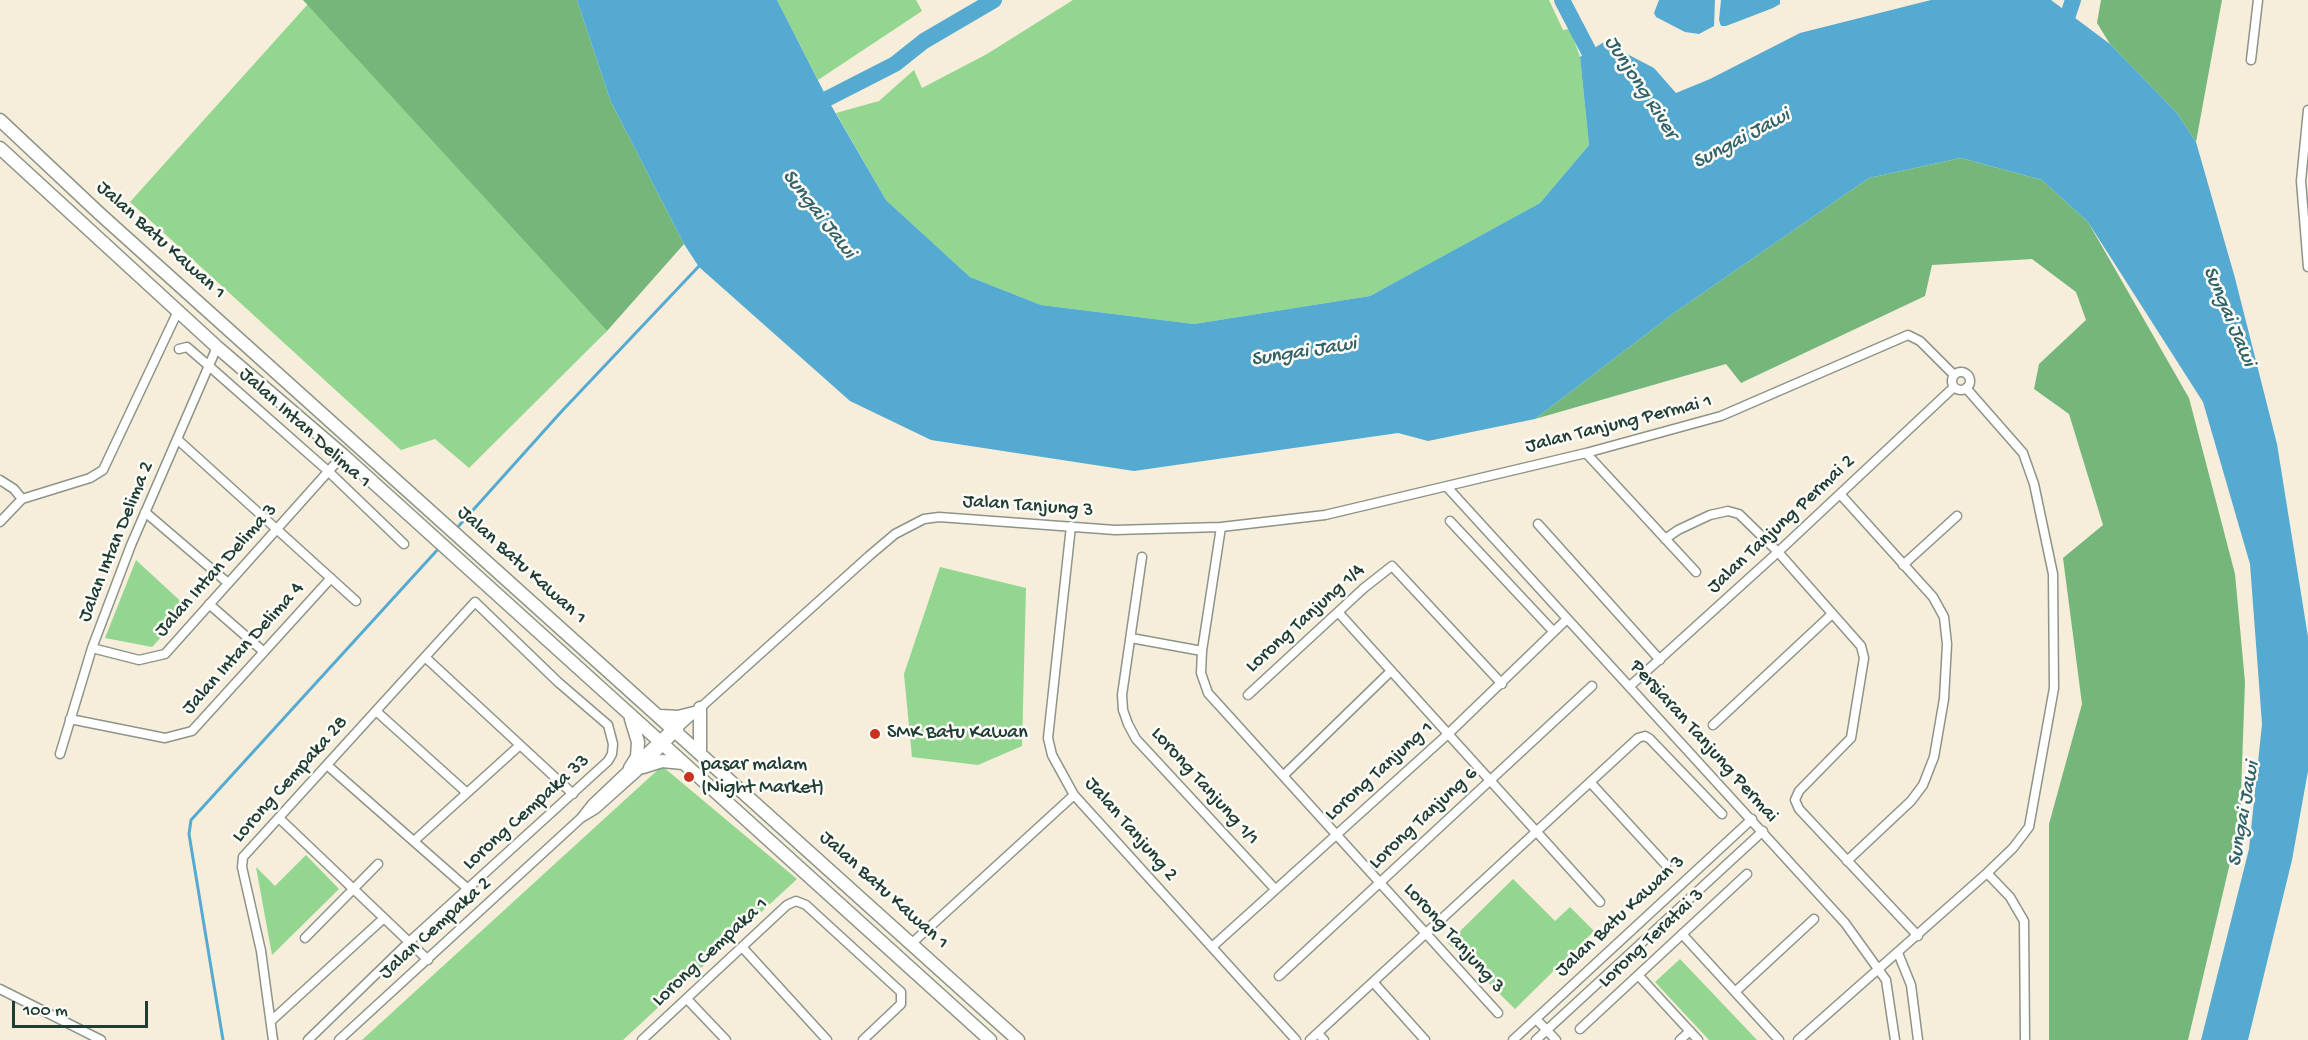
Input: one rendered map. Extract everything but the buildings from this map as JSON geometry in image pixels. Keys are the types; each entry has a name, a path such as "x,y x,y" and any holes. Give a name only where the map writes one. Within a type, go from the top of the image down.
{"street":[{"path":"2252,60 2258,0"},
{"path":"2308,110 2301,181 2308,267"},
{"name":"Jalan Batu Kawan 1","path":"0,120 468,545 677,729 700,753 1018,1040"},
{"name":"Jalan Batu Kawan 1","path":"0,148 178,311 343,455 990,1040"},
{"path":"0,522 22,499 90,478 103,470 178,311"},
{"name":"Jalan Tanjung Permai 1","path":"1447,487 1539,462 1586,453 1721,416 1908,335 1914,336 1954,375"},
{"name":"Jalan Intan Delima 1","path":"179,348 187,347 209,366 328,471 404,544"},
{"name":"Jalan Intan Delima 2","path":"60,754 92,648 145,512 218,347"},
{"path":"1960,372 1968,375 1970,381 1966,388 1960,390 1954,387 1952,381 1954,375 1960,372"},
{"name":"Jalan Tanjung Permai 2","path":"1630,686 1778,552 1954,387"},
{"path":"1798,1040 1987,873 2022,838 2029,827 2054,688 2053,574 2034,483 2023,453 1966,388"},
{"path":"177,439 356,601"},
{"path":"1586,453 1696,572"},
{"name":"Jalan Intan Delima 3","path":"92,648 139,660 165,654 343,455"},
{"path":"0,480 14,489 22,499"},
{"name":"Jalan Tanjung 3","path":"677,729 868,556 909,525 939,517 1115,530 1221,527 1325,515 1447,487"},
{"name":"Persiaran Tanjung Permai","path":"1447,487 1845,923 1880,967 1890,995 1895,1040"},
{"path":"1840,494 1933,597 1941,609 1946,626 1944,699 1934,757 1917,794 1847,861"},
{"path":"145,512 228,583"},
{"path":"1665,539 1694,521 1728,512 1748,521 1778,552 1863,651 1853,729 1848,743 1799,791 1795,800 1799,809 1918,936"},
{"path":"1904,565 1957,516"},
{"path":"1450,520 1553,631"},
{"path":"1538,524 1660,660"},
{"name":"Jalan Tanjung 2","path":"1071,526 1048,738 1052,755 1074,795 1296,1040"},
{"name":"Lorong Tanjung 3","path":"1221,527 1202,651 1201,673 1208,693 1498,1013"},
{"name":"Lorong Tanjung 1/1","path":"1142,557 1122,703 1128,724 1136,739 1275,889"},
{"name":"Lorong Tanjung 1/4","path":"1248,695 1387,568 1397,568 1502,684"},
{"name":"Jalan Intan Delima 4","path":"70,719 165,738 183,735 199,724 331,578"},
{"name":"Lorong Cempaka 28","path":"271,1021 261,951 242,862 246,854 475,602"},
{"name":"Lorong Cempaka 33","path":"308,1040 410,942 608,761 613,744 608,725 558,682 475,602"},
{"path":"209,604 264,652"},
{"path":"1338,612 1600,902"},
{"path":"1713,725 1832,614"},
{"name":"Lorong Tanjung 1","path":"1212,947 1448,734 1567,619"},
{"path":"1131,638 1202,651"},
{"path":"425,657 573,794"},
{"path":"1283,776 1391,671"},
{"name":"Lorong Tanjung 6","path":"1279,976 1592,686"},
{"path":"660,716 678,717 697,710 700,753"},
{"path":"376,711 467,793"},
{"path":"629,714 638,742 637,757 630,768"},
{"name":"Jalan Cempaka 2","path":"581,818 596,809 643,767 677,729"},
{"path":"1310,1040 1321,1036 1373,982 1638,738 1645,736 1650,739 1722,814"},
{"name":"Jalan Cempaka 2","path":"339,1040 581,818 592,804 630,768 662,744"},
{"path":"414,842 520,745"},
{"path":"643,767 662,761 683,762"},
{"path":"327,765 468,889"},
{"path":"1590,782 1666,865"},
{"path":"911,944 1074,795"},
{"path":"279,818 428,960"},
{"name":"Jalan Batu Kawan 3","path":"1512,1040 1752,819"},
{"name":"Jalan Batu Kawan 3","path":"1536,1040 1763,831"},
{"path":"305,938 354,891 378,864"},
{"path":"1987,873 2010,897 2024,921 2025,1040"},
{"name":"Lorong Teratai 3","path":"1580,1029 1747,874"},
{"name":"Lorong Cempaka 1","path":"642,1040 791,902 796,901 806,905 903,996 902,1004 863,1040"},
{"path":"273,1040 271,1021 384,918"},
{"path":"1735,992 1814,919"},
{"path":"1682,934 1779,1040"},
{"path":"742,947 827,1040"},
{"path":"1898,953 1911,985 1918,1040"},
{"path":"1638,975 1698,1040"},
{"path":"1373,982 1425,1040"},
{"path":"0,989 101,1040"},
{"path":"687,999 726,1040"},
{"path":"1536,1019 1556,1040"},
{"path":"1680,1040 1690,1031"}],"green space":[{"path":"303,0 577,0 611,102 684,244 607,331"},
{"path":"777,0 916,0 922,11 818,80"},
{"path":"1073,0 1549,0 1563,30 1570,29 1580,57 1589,145 1540,203 1370,296 1194,324 1041,305 970,277 886,200 836,113 879,101 914,70 922,88 987,54"},
{"path":"2101,0 2222,0 2196,142 2177,113 2110,44 2097,23"},
{"path":"308,4 607,331 469,468 435,439 401,450 130,202"},
{"path":"1961,158 2042,180 2088,222 2189,398 2235,574 2245,682 2240,821 2188,1040 2049,1040 2049,824 2082,704 2063,558 2103,525 2069,414 2034,389 2039,364 2086,320 2076,292 2032,259 1932,265 1925,296 1741,383 1726,364 1535,419 1674,313 1869,178"},
{"path":"136,560 188,608 152,647 105,638"},
{"path":"940,567 1026,588 1022,746 978,765 912,757 904,674"},
{"path":"662,766 797,879 623,1040 362,1040"},
{"path":"306,855 339,889 272,955 256,867 275,886"},
{"path":"1513,879 1555,921 1570,907 1594,931 1515,1009 1448,943"},
{"path":"1680,959 1757,1040 1709,1040 1655,982"}],"water":[{"name":"Sungai Jawi","path":"577,0 777,0 828,100 886,200 970,277 1041,305 1194,324 1370,296 1540,203 1589,145 1580,57 1604,42 1654,68 1676,93 1710,79 1800,33 1931,0 2051,0 2110,44 2177,113 2196,142 2235,278 2277,444 2308,637 2308,771 2292,860 2248,1040 2201,1040 2249,849 2262,724 2250,564 2203,402 2088,222 2042,180 1961,158 1869,178 1674,313 1535,419 1428,441 1398,433 1134,471 931,440 850,401 699,267 684,244 611,102"},
{"path":"1659,0 1715,0 1714,26 1699,34 1685,32 1656,17 1654,13"},
{"path":"1721,0 1780,0 1780,4 1721,26 1719,20"}],"waterway":[{"path":"807,109 895,64 924,41 994,0"},
{"name":"Junjong River","path":"1562,0 1599,71"},
{"path":"2062,33 2073,0"},
{"path":"456,529 561,412 700,265"},
{"path":"223,1040 189,834 191,820 440,547"}],"place":[{"name":"SMK Batu Kawan","path":"875,734"},
{"name":"pasar malam (Night Market)","path":"689,777"}]}
